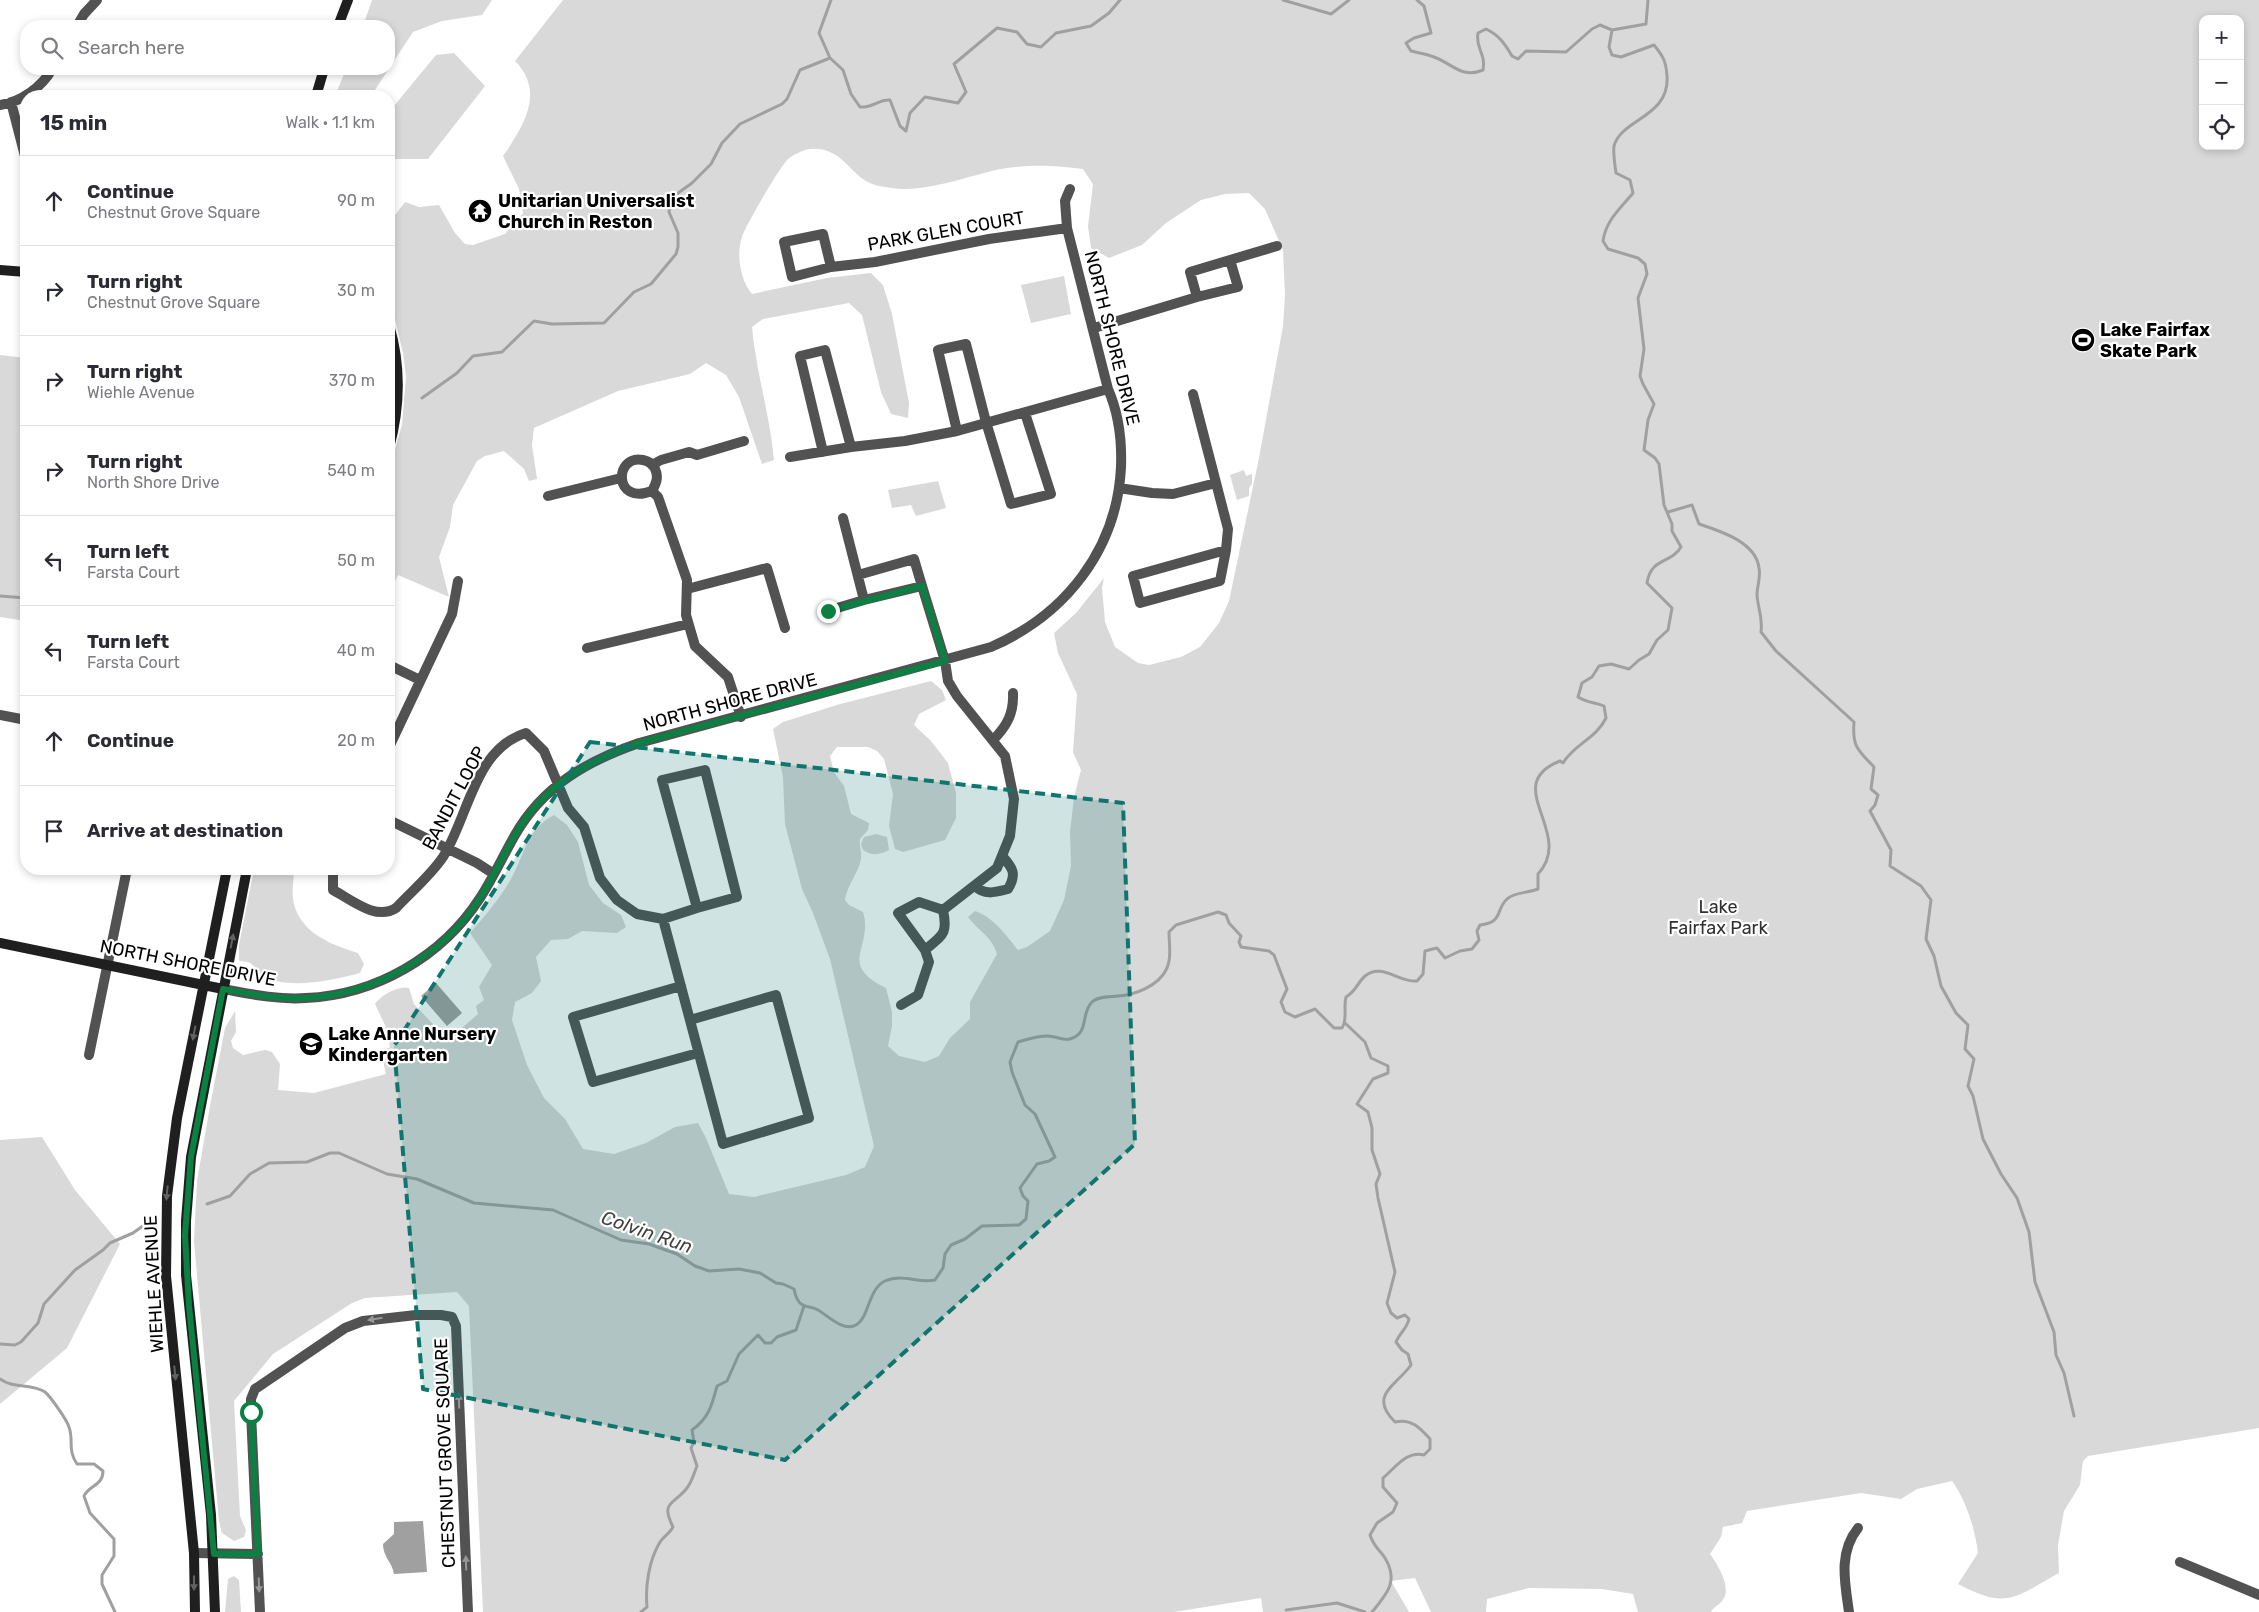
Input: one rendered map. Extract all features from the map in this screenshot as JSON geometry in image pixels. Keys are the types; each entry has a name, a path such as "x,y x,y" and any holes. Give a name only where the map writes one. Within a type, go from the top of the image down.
{"main road":[{"path":"340,20 348,0"},
{"path":"318,90 322,75"},
{"path":"0,270 20,272"},
{"path":"395,349 397,382 395,413"},
{"name":"WIEHLE AVENUE","path":"195,1612 194,1553 168,1308 165,1235 171,1156 226,875"},
{"name":"WIEHLE AVENUE","path":"215,1612 214,1554 189,1306 185,1235 191,1157 246,875"},
{"name":"NORTH SHORE DRIVE","path":"0,943 223,989"}],"street":[{"path":"80,20 97,0"},
{"path":"33,90 47,75"},
{"path":"0,105 20,97"},
{"path":"11,102 20,137"},
{"name":"NORTH SHORE DRIVE","path":"223,989 266,997 306,998 351,991 383,980 415,963 448,937 471,911 523,821 557,784 586,764 609,753 945,661 1010,639 1046,616 1063,600 1079,583 1102,544 1111,524 1119,488 1120,431 1067,228 1065,200 1070,189"},
{"name":"PARK GLEN COURT","path":"831,267 823,234 784,242 792,277 831,267 875,262 989,239 1067,228"},
{"path":"1197,297 1190,272 1277,246"},
{"path":"1094,328 1197,297 1238,287 1230,260"},
{"path":"957,431 938,350 966,344 986,422 1011,504 1051,494 1025,412"},
{"path":"824,452 800,356 825,350 851,447"},
{"path":"790,457 851,447 905,442 957,431 1108,389"},
{"path":"1193,394 1228,529 1226,550 1220,580 1140,603 1133,576 1226,550"},
{"path":"652,465 661,460 689,452 697,455 744,441"},
{"path":"638,459 648,461 657,476 656,484 652,491 642,495 633,494 625,488 622,478 623,469 629,462 638,459"},
{"path":"548,496 622,478"},
{"path":"1119,488 1173,494 1216,483"},
{"path":"652,491 658,497 687,580 686,615 695,646 728,677 741,716"},
{"path":"844,518 864,600"},
{"path":"858,575 914,559 945,661 948,681 957,696 1004,756 1014,799 1010,836 1002,856 997,868 942,910"},
{"path":"687,589 767,568 784,628"},
{"path":"395,734 452,614 458,581"},
{"path":"827,611 922,586"},
{"path":"587,648 688,624"},
{"path":"395,667 420,680"},
{"path":"993,740 1010,719 1014,706 1013,693"},
{"path":"0,715 20,719"},
{"name":"BANDIT LOOP","path":"333,875 333,890 378,913 388,913 396,908 442,858 485,765 499,747 512,737 526,733 538,743 557,784"},
{"path":"557,784 568,808 584,827 600,878 617,900 637,914 663,919 737,898 705,770 662,780 697,908"},
{"path":"395,823 447,848 494,874"},
{"path":"975,886 980,891 992,893 1008,889 1014,878 1013,867 1002,856"},
{"path":"89,1055 126,875"},
{"path":"901,1005 918,995 929,962 925,950 898,913 907,906 919,902 942,910"},
{"path":"925,950 942,936 946,927 942,910"},
{"path":"663,919 723,1144 809,1118 776,995 690,1020"},
{"path":"681,986 573,1017 593,1082 698,1053"},
{"name":"CHESTNUT GROVE SQUARE","path":"260,1612 251,1412 251,1399 255,1389 345,1328 363,1321 416,1315 452,1317 456,1326 468,1612"},
{"path":"1849,1612 1843,1570 1850,1538 1858,1528"},
{"path":"194,1553 258,1554"},
{"path":"2180,1562 2259,1595"}],"highlighted area":[{"path":"590,742 1123,803 1135,1144 785,1460 423,1389 394,1046"}],"green space":[{"path":"372,0 492,0 482,15 442,21 413,32 395,60 395,20 365,20"},
{"name":"Lake Fairfax Park","path":"563,0 2259,0 2259,1428 2088,1456 2083,1461 2080,1485 2064,1511 2058,1545 2059,1573 2031,1589 2010,1598 1988,1597 1958,1584 1978,1553 1969,1515 1962,1497 1952,1481 1917,1489 1901,1499 1861,1493 1747,1511 1742,1523 1723,1527 1721,1537 1710,1554 1723,1577 1726,1590 1722,1601 1711,1612 1638,1612 1633,1594 1602,1589 1529,1588 1487,1599 1486,1612 1431,1612 1415,1578 1391,1581 1409,1612 1263,1612 1261,1598 1174,1612 483,1612 469,1306 457,1292 365,1298 352,1303 273,1354 234,1401 240,1516 246,1530 244,1537 234,1541 222,1533 219,1521 194,1241 197,1181 210,1106 225,1028 235,1011 236,1032 231,1041 233,1048 243,1055 265,1050 272,1052 280,1064 278,1090 314,1093 386,1074 381,1052 390,1047 385,1025 375,1004 381,997 395,989 409,988 414,1004 448,1040 478,1014 476,1006 484,1000 479,987 492,965 470,933 508,884 531,837 544,821 554,815 567,825 578,842 589,885 603,903 621,915 626,927 617,933 582,931 568,939 551,940 536,957 541,981 532,993 515,1002 512,1020 527,1065 544,1098 565,1119 583,1149 614,1154 646,1143 675,1127 698,1123 729,1194 754,1197 846,1175 865,1167 874,1146 830,959 802,889 785,824 783,777 773,729 783,722 840,704 931,681 942,690 946,700 919,714 914,725 931,741 948,763 956,793 956,818 945,840 903,852 895,849 889,826 893,794 884,759 877,751 868,747 837,747 830,756 834,772 844,786 851,814 869,823 868,830 860,839 861,859 845,900 849,905 863,912 865,924 860,963 863,971 871,979 886,988 892,1012 892,1026 888,1046 899,1056 925,1062 939,1056 950,1038 970,1019 970,1002 997,954 988,938 968,917 975,911 982,914 999,927 1018,950 1027,947 1050,931 1064,900 1071,866 1070,832 1074,797 1081,770 1073,752 1077,694 1058,653 1054,633 1076,613 1104,578 1102,588 1105,622 1115,647 1138,663 1149,665 1181,657 1200,647 1219,623 1229,601 1259,458 1283,326 1285,296 1283,250 1265,209 1249,193 1225,194 1201,200 1166,223 1142,245 1109,258 1091,248 1088,226 1093,184 1083,169 1051,166 1018,167 996,170 931,186 904,189 872,184 863,179 837,156 820,149 809,149 788,159 763,197 740,244 739,259 742,274 752,294 827,278 871,273 883,285 892,314 909,403 908,418 891,414 881,392 862,315 849,303 763,319 752,327 774,460 762,464 739,397 726,375 706,363 690,374 618,391 534,428 532,445 537,479 529,481 524,469 504,451 485,456 477,461 453,505 450,527 439,557 449,597 398,575 395,581 395,450 402,425 406,377 403,353 395,319 395,215 405,202 419,207 439,205 455,233 465,244 473,245 505,234 523,213 519,189 503,156 524,121 530,97 529,85 524,73 515,61"},
{"path":"454,53 485,86 428,159 395,159 395,105 436,55"},
{"path":"344,75 385,75 375,90 337,90"},
{"path":"1064,276 1071,314 1031,323 1021,285"},
{"path":"0,355 20,357 20,620 0,617"},
{"path":"1244,470 1246,476 1252,474 1252,484 1249,488 1249,496 1237,500 1230,475"},
{"path":"938,481 946,508 916,516 911,505 892,508 888,490"},
{"path":"876,834 887,837 889,850 876,854 863,850 861,844 864,837"},
{"path":"253,875 294,875 294,904 303,923 328,942 358,953 364,964 360,973 326,981 288,983 267,978 250,963 239,961 239,945"},
{"path":"42,1137 75,1190 120,1244 67,1348 0,1404 0,1140"},
{"path":"234,1576 239,1580 241,1612 225,1612 228,1579"}],"shaded area":[{"path":"436,983 462,1013 447,1026 421,996"},
{"path":"423,1521 427,1572 394,1574 384,1552 383,1544 394,1534 394,1522"}],"waterway":[{"name":"Colvin Run","path":"831,0 819,33 830,58 843,70 851,94 860,107 890,100 900,126 906,131 910,113 925,97 958,103 966,92 954,64 997,28 1017,32 1027,44 1041,47 1056,33 1091,26 1109,13 1120,0"},
{"name":"Colvin Run","path":"1283,0 1331,14 1349,0"},
{"name":"Colvin Run","path":"1417,0 1424,6 1431,33 1414,38 1406,43 1411,51 1431,56 1458,70 1469,73 1483,70 1484,64 1477,38 1478,33 1486,29 1498,37 1512,56 1518,59 1526,51 1566,52 1592,29 1600,25 1612,30 1646,24 1648,0"},
{"name":"Colvin Run","path":"207,1204 230,1196 250,1174 269,1163 307,1162 330,1153 339,1153 387,1174 417,1179 474,1203 553,1210 621,1240 649,1244 677,1254 695,1266 709,1271 739,1269 760,1273 776,1283 794,1289 802,1305 816,1309 841,1325 851,1327 856,1325 864,1316 875,1290 885,1281 898,1278 923,1281 935,1280 943,1268 945,1254 951,1245 965,1239 982,1226 1019,1225 1026,1219 1028,1201 1023,1196 1020,1188 1037,1164 1049,1161 1055,1157 1035,1114 1025,1105 1012,1072 1010,1062 1018,1042 1044,1036 1070,1039 1076,1036 1083,1028 1088,1007 1095,1000 1104,997 1132,994 1158,981 1168,966 1170,956 1169,932 1176,925 1218,912 1226,915 1229,923 1241,936 1239,942 1241,947 1269,951 1274,955 1287,989 1281,1002 1285,1012 1295,1017 1315,1009 1334,1028 1342,1028 1344,1024 1346,997 1371,972 1384,972 1410,981 1417,981 1423,974 1425,951 1437,948 1445,958 1460,951 1472,949 1479,940 1477,931 1480,925 1493,921 1507,899 1514,895 1538,889 1538,874 1547,858 1549,842 1536,796 1536,783 1543,771 1560,761 1563,763 1573,751 1597,731 1606,718 1604,706 1578,697 1582,683 1592,677 1599,666 1611,664 1629,669 1649,654 1657,640 1668,630 1672,608 1647,583 1653,569 1672,556 1681,547 1672,531 1672,524 1664,505 1659,464 1655,458 1644,450 1648,420 1654,404 1640,376 1644,349 1638,298 1647,274 1645,264 1638,258 1608,249 1603,241 1610,221 1633,193 1630,180 1616,173 1614,146 1618,137 1626,129 1653,109 1661,100 1666,90 1667,71 1664,59 1654,45 1621,57 1612,55 1609,47 1612,30"},
{"path":"422,398 457,373 473,356 502,352 534,321 552,324 604,323 634,292 651,284 676,254 678,247 678,233 669,212 670,203 674,196 692,183 711,164 722,143 740,124 782,104 787,99 800,70 830,58"},
{"path":"1668,512 1692,505 1699,524 1736,539 1751,551 1756,559 1759,571 1757,595 1761,617 1761,632 1776,651 1854,722 1854,737 1857,748 1874,767 1871,789 1878,795 1875,805 1870,811 1891,850 1890,866 1921,886 1931,900 1926,939 1934,956 1941,986 1956,1013 1968,1025 1965,1049 1974,1059 1968,1086 1973,1096 1983,1139 2001,1174 2017,1198 2029,1232 2035,1282 2054,1332 2056,1355 2064,1373 2074,1416"},
{"path":"0,596 20,598"},
{"path":"1345,1023 1365,1042 1371,1058 1388,1066 1388,1073 1373,1079 1357,1104 1368,1112 1372,1128 1372,1150 1380,1174 1376,1184 1378,1198 1395,1272 1387,1303 1391,1313 1397,1318 1405,1315 1409,1319 1396,1342 1408,1354 1411,1365 1387,1391 1384,1405 1387,1413 1395,1422 1406,1421 1419,1428 1430,1439 1430,1449 1424,1455 1418,1454 1407,1457 1383,1478 1383,1487 1397,1503 1393,1512 1377,1523 1370,1535 1389,1566 1391,1580 1386,1593 1372,1612"},
{"name":"Colvin Run","path":"0,1344 15,1345 21,1342 38,1323 44,1304 75,1270 110,1243 133,1233 154,1218"},
{"path":"641,1612 647,1607 647,1582 656,1549 673,1527 669,1519 668,1508 689,1486 697,1466 691,1448 694,1442 692,1430 706,1416 717,1386 727,1381 739,1354 758,1335 765,1343 771,1343 777,1337 796,1330 804,1306"},
{"path":"0,1379 11,1384 40,1389 45,1392 68,1424 72,1454 77,1464 94,1464 103,1471 101,1480 86,1492 84,1496 90,1513 114,1539 114,1556 102,1575 102,1584 115,1612"},
{"path":"1286,1610 1337,1603 1365,1612"}],"place":[{"name":"Unitarian Universalist Church in Reston","path":"480,211"},
{"name":"Lake Fairfax Skate Park","path":"2083,340"},
{"name":"Lake Anne Nursery Kindergarten","path":"311,1044"}],"route":[{"path":"251,1412 258,1554 214,1554 186,1275 185,1235 191,1157 223,989 266,997 306,998 351,991 383,980 415,963 448,937 480,898 523,821 530,812 557,784 586,764 609,753 639,743 945,661 922,586 828,611"}]}
